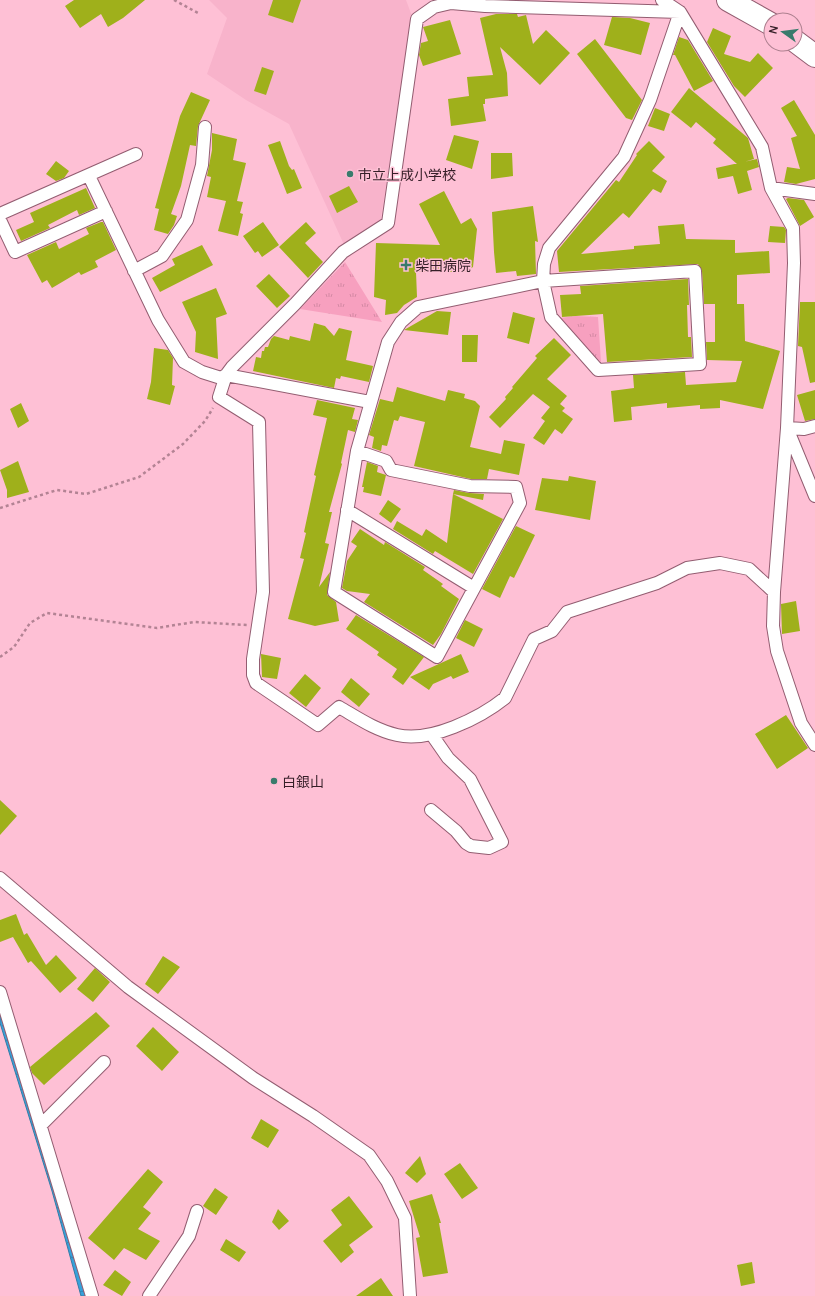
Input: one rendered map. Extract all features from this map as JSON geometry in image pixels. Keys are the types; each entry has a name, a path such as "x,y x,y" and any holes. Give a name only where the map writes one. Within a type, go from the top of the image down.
{"highway":[{"path":"728,0 763,20"},
{"path":"803,47 815,56"}],"street":[{"path":"662,0 680,12 762,147 771,188 793,228 794,242 787,428 774,592 773,626 777,651 801,723 815,745"},
{"path":"89,176 158,320 184,362 202,372 221,378 226,375 255,343 295,304 343,252 388,223 417,19 434,7 451,3 485,6 680,12"},
{"path":"357,451 386,461 391,470 470,486 516,487 520,503 437,656 334,592 357,451 388,342 401,322 418,307 542,281 696,271 700,364 598,370 551,317 542,281 544,264 549,248 624,156 650,100 680,12"},
{"path":"803,41 815,48"},
{"path":"134,271 162,256 187,220 202,165 205,127"},
{"path":"0,214 136,154"},
{"path":"771,188 815,194"},
{"path":"0,220 15,252 106,211"},
{"path":"226,375 219,397 259,422 263,592 253,659 253,675 256,683 318,725 339,707 373,728 399,736 432,735 459,725 497,705 505,698 534,639 552,631 567,612 657,582 687,568 720,563 749,569 774,592"},
{"path":"226,375 370,402"},
{"path":"787,428 804,429 815,426"},
{"path":"787,428 815,496"},
{"path":"347,510 474,588"},
{"path":"431,810 471,846 489,848 502,842 470,779 448,758 432,735"},
{"path":"0,878 128,987 253,1078 313,1116 369,1155 386,1181 405,1218 410,1296"},
{"path":"0,992 92,1296"},
{"path":"41,1125 104,1062"},
{"path":"149,1296 189,1236 197,1211"}],"path":[{"path":"174,0 198,13"},
{"path":"0,508 57,490 86,494 139,477 183,444 206,421 219,397"},
{"path":"0,657 14,647 30,623 47,613 157,628 194,622 258,626"}],"shaded area":[{"name":"市立上成小学校","path":"209,0 406,0 412,16 380,224 346,249 289,124 246,100 207,74 227,18"}],"green space":[{"path":"345,262 382,322 300,309"},
{"path":"576,316 598,317 601,362 578,342 560,318"}],"water":[{"path":"0,1006 86,1296 81,1296 52,1191 0,1023"}],"building":[{"path":"74,0 145,0 123,18 108,27 101,14 80,28 65,6"},
{"path":"273,0 301,0 293,23 268,15"},
{"path":"496,14 517,14 518,17 526,15 533,44 546,30 570,53 540,85 500,47 507,73 508,96 485,99 485,104 483,104 486,121 451,126 448,99 469,96 467,77 493,75 480,18"},
{"path":"612,17 630,18 650,23 641,55 604,45"},
{"path":"450,20 461,54 423,66 419,55 421,43 428,41 423,27"},
{"path":"713,28 731,36 724,54 750,62 758,53 773,68 745,97 734,86 707,42"},
{"path":"679,37 688,40 713,81 694,91 675,55 673,55"},
{"path":"595,39 642,100 632,120 626,118 577,54"},
{"path":"262,67 274,71 266,95 254,91"},
{"path":"689,88 748,138 754,159 737,164 713,143 716,139 696,122 691,128 671,112"},
{"path":"191,92 210,100 198,126 196,146 190,145 181,186 171,214 177,216 174,225 168,234 154,230 159,209 155,208 180,116"},
{"path":"794,100 815,135 815,179 796,184 784,182 787,167 800,169 791,138 797,136 781,108"},
{"path":"655,108 670,114 664,131 648,126"},
{"path":"212,133 237,139 233,160 246,163 237,201 243,202 240,213 243,214 238,236 218,231 226,201 207,197 211,177 207,176 212,150"},
{"path":"454,135 479,141 472,169 446,160"},
{"path":"280,141 289,166 292,170 294,169 302,188 287,194 268,145"},
{"path":"649,141 665,157 652,171 667,181 661,193 653,189 629,218 623,213 581,254 634,249 634,246 660,244 658,226 684,224 686,239 735,240 735,253 769,251 770,273 737,275 737,304 744,304 745,341 780,351 763,409 720,400 720,408 700,409 700,405 667,408 667,403 631,407 632,420 614,422 611,391 634,388 633,375 685,372 686,385 736,382 742,361 707,360 706,342 715,342 715,304 704,304 702,271 698,264 559,272 557,251 616,180 619,182 637,155 636,154"},
{"path":"491,153 512,153 513,176 491,179"},
{"path":"757,159 759,167 747,171 752,190 738,194 733,176 718,179 716,168"},
{"path":"56,161 69,171 64,178 56,181 46,174"},
{"path":"349,186 358,202 337,213 329,196"},
{"path":"86,188 95,208 79,215 77,210 48,225 50,228 21,241 16,230 34,222 30,213"},
{"path":"444,191 461,224 471,218 477,229 473,267 465,272 416,272 417,297 404,305 397,313 385,315 386,300 374,297 376,243 440,245 419,204"},
{"path":"786,199 804,200 814,217 800,226"},
{"path":"533,206 538,242 535,241 536,274 517,276 516,271 496,273 492,212"},
{"path":"103,222 116,250 95,261 98,267 81,275 79,272 52,288 47,280 42,283 27,255 56,242 59,249 89,234 86,228"},
{"path":"263,222 279,245 262,257 258,251 255,253 243,236"},
{"path":"306,222 316,233 305,243 323,262 308,278 279,247"},
{"path":"770,226 784,227 786,230 785,243 768,242"},
{"path":"202,245 213,265 160,292 152,278 175,265 172,259"},
{"path":"269,274 290,296 277,308 256,286"},
{"path":"688,279 688,337 691,337 692,357 607,362 603,314 562,317 560,295 581,294 580,286"},
{"path":"216,288 227,314 216,318 218,359 195,352 196,332 182,302"},
{"path":"800,302 815,302 815,382 810,383 802,347 798,346"},
{"path":"437,311 451,312 448,335 404,330"},
{"path":"513,312 535,318 529,344 507,338"},
{"path":"314,323 325,326 334,336 339,328 352,331 346,360 373,366 369,382 341,376 340,379 336,378 334,388 253,371 256,357 261,358 262,351 264,351 265,347 268,347 274,336 289,340 290,336 310,341"},
{"path":"462,335 478,335 477,362 462,362"},
{"path":"554,338 571,355 547,379 567,396 560,404 565,408 562,411 573,419 562,434 555,429 544,445 533,438 545,421 541,418 550,407 533,394 500,428 489,417 506,399 505,397 513,388 512,387 537,358 535,356"},
{"path":"154,348 168,350 173,358 172,385 175,386 170,405 147,399 151,382"},
{"path":"397,387 445,401 448,390 465,394 464,398 475,401 480,406 470,447 501,454 504,440 525,444 519,475 489,469 487,479 471,479 414,466 425,422 400,416 398,421 394,420 387,446 382,445 381,451 372,448 374,437 369,435 380,399 393,402"},
{"path":"815,390 815,419 805,421 797,395"},
{"path":"317,400 355,408 352,419 358,420 355,432 348,430 342,464 329,512 332,512 325,543 329,544 319,587 330,572 327,595 336,602 339,621 315,626 288,619 304,559 300,558 306,533 304,532 316,476 314,475 327,418 313,415"},
{"path":"21,403 29,421 18,428 10,409"},
{"path":"18,461 29,492 7,498 7,490 0,470"},
{"path":"367,462 378,466 377,472 386,475 381,496 363,492 364,487 362,487"},
{"path":"569,476 596,481 590,520 535,510 542,478 568,481"},
{"path":"454,490 484,494 483,500 453,494"},
{"path":"453,494 503,519 473,574 435,551 433,554 393,529 397,521 422,536 426,529 447,543"},
{"path":"388,500 401,509 391,523 379,514"},
{"path":"516,526 535,535 514,578 510,576 500,598 482,589"},
{"path":"360,529 384,545 385,542 425,567 423,570 443,584 441,586 459,599 441,634 433,645 364,602 370,594 347,591 342,588 347,561 357,546 351,542"},
{"path":"796,601 800,631 782,634 781,604"},
{"path":"356,615 424,657 403,685 392,677 397,669 377,655 379,652 346,629"},
{"path":"465,620 483,629 474,647 456,638"},
{"path":"261,654 281,658 277,679 262,677"},
{"path":"461,654 469,672 453,679 451,676 433,684 429,690 410,677"},
{"path":"305,674 321,688 306,707 289,693"},
{"path":"351,678 370,694 359,707 341,692"},
{"path":"786,715 808,748 777,769 755,734"},
{"path":"0,800 17,816 0,835"},
{"path":"16,914 24,935 27,933 46,965 56,955 77,978 60,993 31,961 28,963 13,937 0,942 0,920"},
{"path":"163,956 180,967 158,994 145,984"},
{"path":"95,968 110,982 93,1002 77,989"},
{"path":"96,1012 110,1026 44,1085 32,1073 30,1067"},
{"path":"153,1027 179,1052 162,1071 136,1046"},
{"path":"261,1119 279,1130 268,1148 251,1138"},
{"path":"420,1156 426,1174 417,1183 405,1173"},
{"path":"460,1163 478,1188 462,1199 444,1174"},
{"path":"148,1169 163,1182 143,1207 151,1213 138,1229 160,1241 146,1260 124,1248 114,1260 88,1238"},
{"path":"215,1188 228,1197 216,1215 203,1206"},
{"path":"432,1194 441,1223 439,1223 448,1273 423,1277 416,1238 420,1237 409,1201"},
{"path":"349,1196 373,1227 349,1245 354,1252 341,1263 323,1241 342,1225 331,1210"},
{"path":"278,1209 289,1221 279,1230 272,1222"},
{"path":"226,1239 246,1252 239,1262 220,1250"},
{"path":"752,1262 755,1283 741,1286 737,1265"},
{"path":"115,1270 131,1282 122,1296 103,1285"},
{"path":"381,1278 393,1296 356,1296"}],"place":[{"name":"市立上成小学校","path":"350,174"},
{"name":"柴田病院","path":"406,265"},
{"name":"白銀山","path":"274,781"}]}
